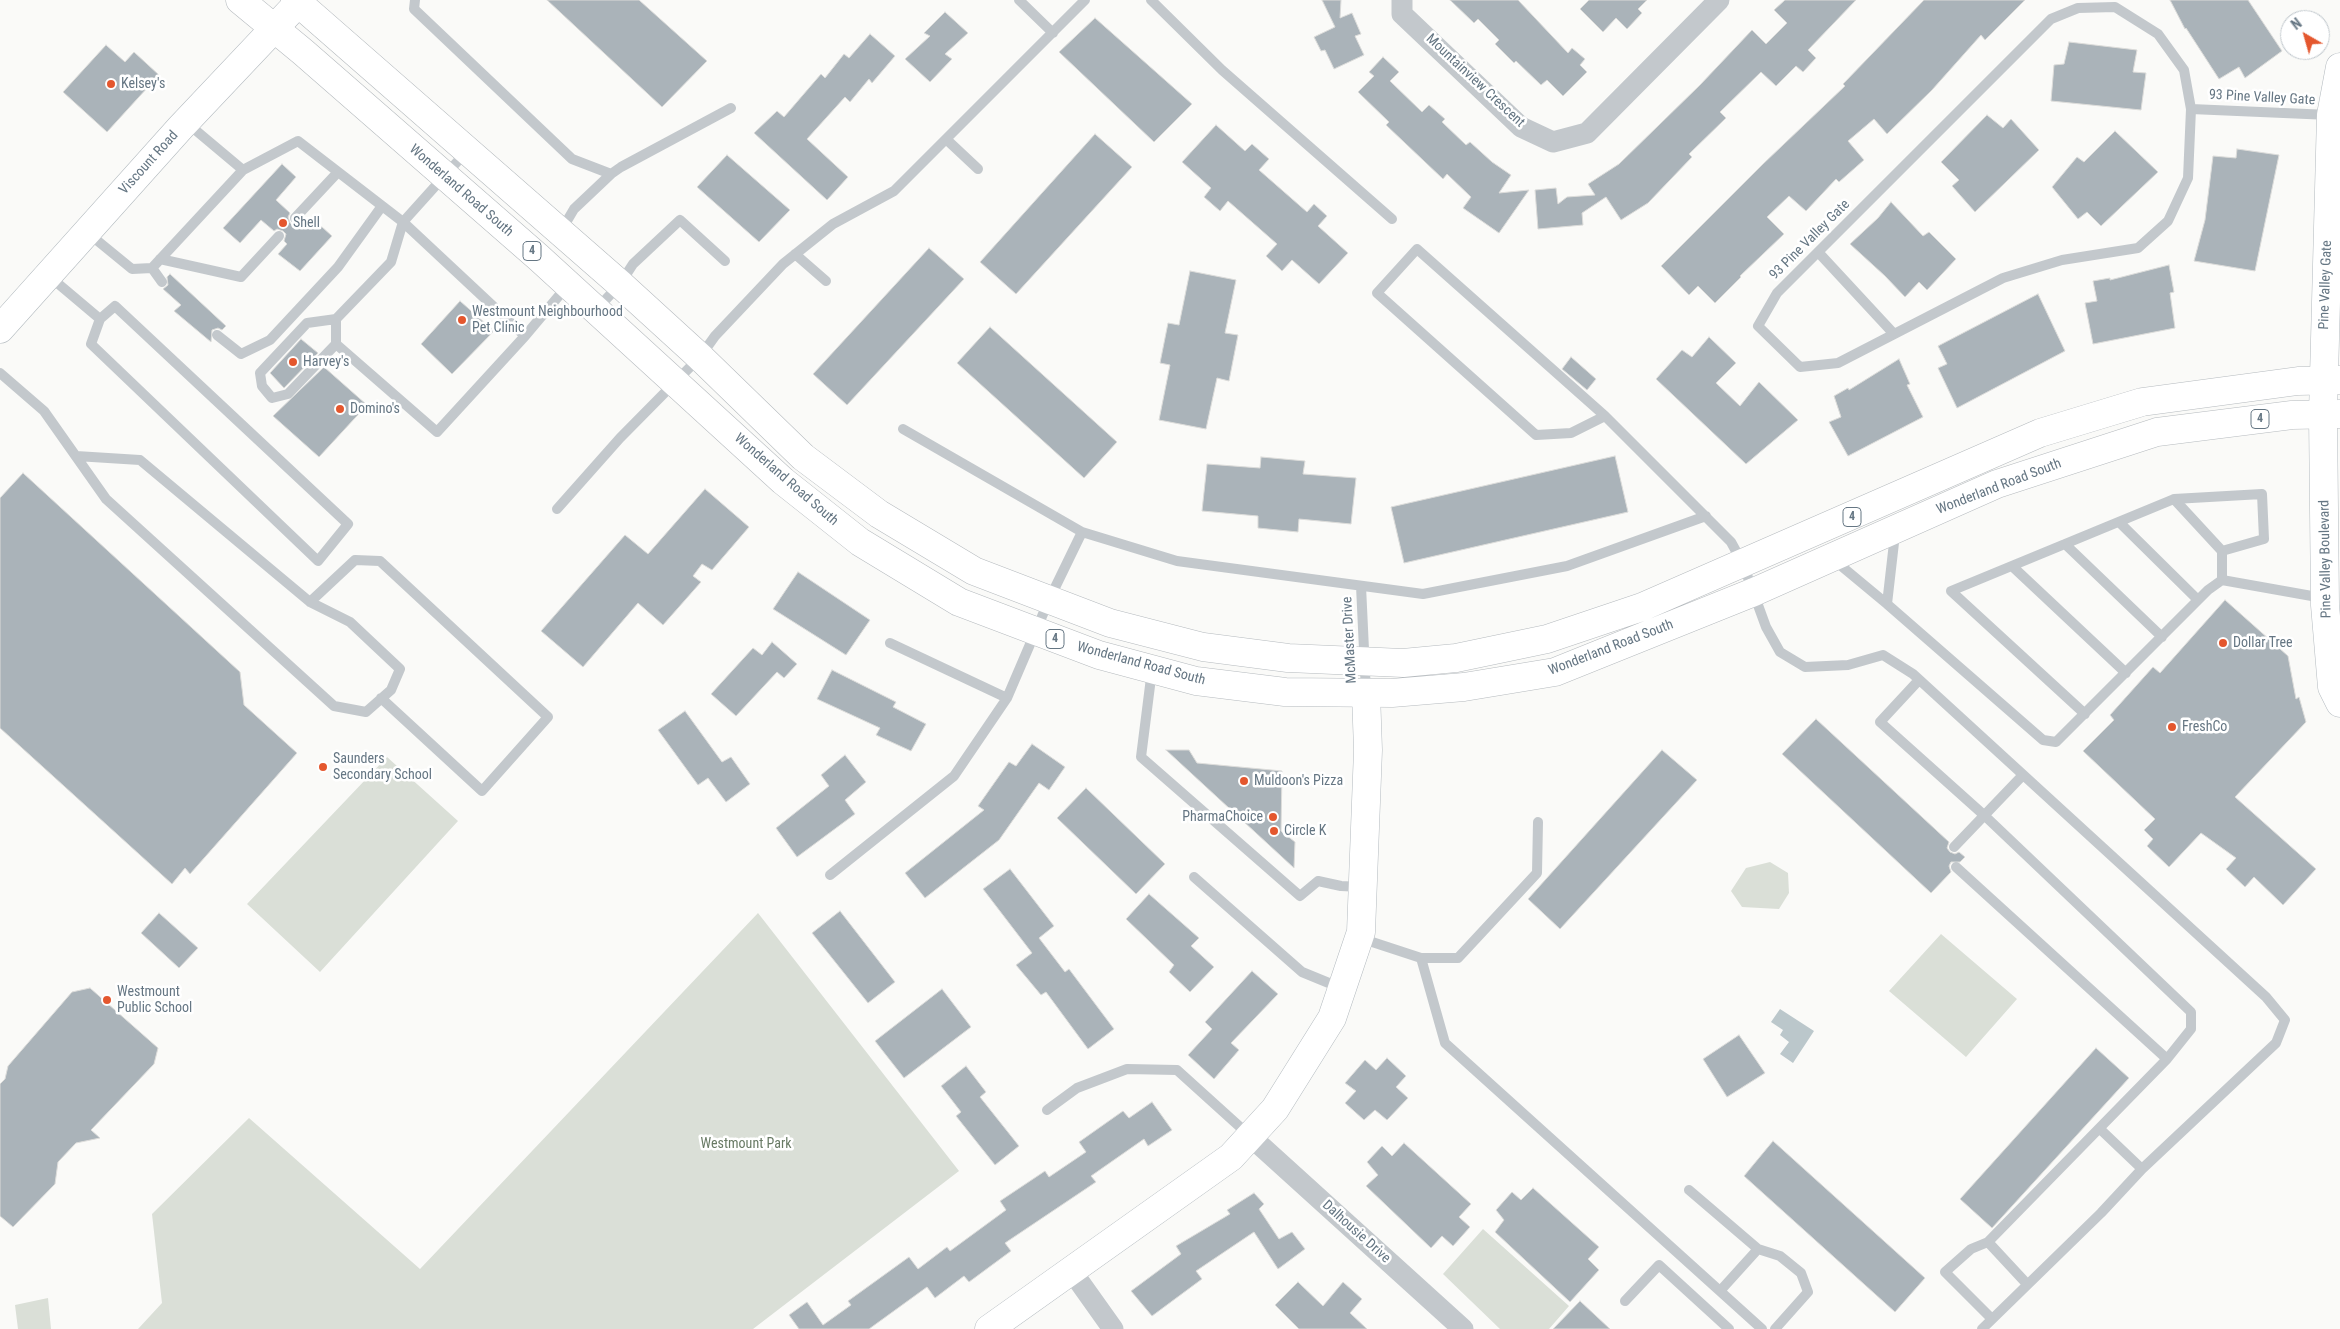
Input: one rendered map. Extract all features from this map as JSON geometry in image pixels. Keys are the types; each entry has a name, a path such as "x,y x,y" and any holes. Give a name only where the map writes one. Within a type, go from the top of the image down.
{"main road":[{"name":"Wonderland Road South","path":"240,0 303,52 444,177 569,284 783,480 860,542 959,602 1099,655 1196,681 1286,692 1366,693 1464,687 1555,672 1754,592 1997,484 2157,432 2197,425 2331,414"},
{"name":"Wonderland Road South","path":"298,1 620,284 700,357 803,457 879,514 974,571 1110,623 1203,647 1288,658 1403,663 1456,658 1546,639 1642,608 2040,433 2142,402 2298,381 2332,380"},
{"name":"Viscount Road","path":"0,329 186,122 274,30 298,1"},
{"name":"Pine Valley Gate","path":"2331,414 2335,116 2340,67"},
{"name":"Pine Valley Boulevard","path":"2331,414 2329,531 2325,599 2332,687 2340,703"},
{"path":"989,1329 1231,1157 1275,1109 1332,1018 1359,938 1363,887 1368,750 1366,693"}],"street":[{"name":"Mountainview Crescent","path":"1402,0 1402,14 1521,127 1553,142 1587,134 1719,0"},
{"name":"Dalhousie Drive","path":"1250,1136 1463,1329"},
{"path":"1071,1270 1113,1329"}],"lane":[{"path":"415,0 414,9 572,159 611,174"},
{"path":"1019,0 1053,33"},
{"path":"557,509 620,438 677,382 700,357 714,336 783,264 833,224 894,191 1085,0"},
{"path":"1151,0 1222,70 1392,219"},
{"name":"93 Pine Valley Gate","path":"2115,7 2158,34 2184,70 2192,108 2188,178 2168,221 2138,248 2062,260 2003,278 1838,363 1800,367 1758,326 1777,293 2051,19 2078,8 2115,7"},
{"path":"561,232 574,209 611,174 731,108"},
{"name":"93 Pine Valley Gate","path":"2192,108 2335,116"},
{"path":"186,122 243,170"},
{"path":"946,139 978,169"},
{"path":"88,232 132,269 152,268 243,170 298,141 403,222 525,336"},
{"path":"336,319 336,344 288,394 272,398 262,386 260,373 306,322 336,319 391,262 403,222 467,151"},
{"path":"295,218 338,172"},
{"path":"217,335 241,354 270,340 338,267 382,206"},
{"path":"597,309 620,284 633,264 680,220 725,261"},
{"path":"160,259 241,277 279,236"},
{"path":"1605,416 1572,433 1536,435 1378,293 1418,249 1605,416 1731,542 1743,564 1766,627 1780,652 1805,667 1848,665 1883,655 1919,680 2266,997 2285,1020 2276,1043 2142,1169 2101,1213 1982,1329"},
{"path":"1818,252 1894,334"},
{"path":"795,254 826,281"},
{"path":"152,268 162,282"},
{"path":"49,275 100,320"},
{"path":"336,344 437,432 525,336 569,284"},
{"path":"115,306 348,524 318,561 91,344 100,320 115,306"},
{"path":"0,373 44,411 106,499 334,706 366,712 390,690 400,669 350,622 310,602 140,460 76,456"},
{"path":"903,429 1082,532 1178,561 1423,594 1567,566 1706,516"},
{"path":"2085,714 1951,590 2174,499 2262,494 2264,540 2222,551"},
{"path":"2174,499 2222,551 2222,580"},
{"path":"2119,522 2198,600"},
{"path":"1887,604 1895,528"},
{"path":"830,875 954,776 1007,698 1037,632 1049,600 1082,532"},
{"path":"2065,544 2162,637"},
{"path":"1831,558 1887,604 2043,740 2056,742 2198,600 2222,580"},
{"path":"310,602 354,560 380,561 548,717 482,791 381,698"},
{"path":"2012,566 2126,673"},
{"path":"2222,580 2325,599"},
{"name":"McMaster Drive","path":"1361,586 1366,693"},
{"path":"890,644 1007,698"},
{"path":"1152,669 1141,757 1300,896 1318,881 1341,886 1363,887"},
{"path":"1919,680 1880,722 1985,816 2191,1012 2191,1029 2167,1060 1988,1242 1970,1250 1945,1272 1992,1319"},
{"path":"1954,847 2022,776"},
{"path":"1359,938 1421,958 1458,958 1537,873 1538,822"},
{"path":"1956,867 2167,1060"},
{"path":"1194,877 1302,972 1342,989"},
{"path":"1421,958 1445,1043 1762,1329"},
{"path":"1047,1110 1077,1088 1128,1069 1177,1070 1250,1136"},
{"path":"2100,1129 2142,1169"},
{"path":"1689,1190 1758,1249 1780,1256 1801,1273 1808,1292 1775,1329"},
{"path":"1988,1242 2027,1284"},
{"path":"1720,1291 1758,1249"},
{"path":"1625,1301 1659,1265 1729,1329"}],"green space":[{"path":"387,757 458,821 320,972 247,904"},
{"path":"1770,862 1788,873 1789,893 1779,909 1742,907 1731,891 1746,868"},
{"name":"Westmount Park","path":"758,913 959,1171 753,1329 138,1329 162,1303 152,1214 249,1118 420,1269"},
{"path":"1941,934 2017,999 1966,1057 1889,991"},
{"path":"1483,1229 1569,1306 1549,1329 1500,1329 1443,1274"},
{"path":"48,1298 51,1329 18,1329 15,1305"}],"shaded area":[{"path":"1780,1009 1814,1031 1793,1063 1780,1054 1789,1042 1780,1035 1783,1030 1771,1022"}],"building":[{"path":"547,0 639,0 707,61 662,107"},
{"path":"1322,0 1341,0 1340,18 1352,13 1361,34 1355,36 1364,55 1334,69 1325,50 1321,51 1314,37 1335,27"},
{"path":"1450,0 1518,0 1568,53 1572,48 1585,59 1580,65 1587,72 1563,96 1547,80 1541,85 1516,61 1514,63 1495,44 1499,40 1478,19 1474,23"},
{"path":"1589,0 1647,0 1638,9 1642,13 1627,29 1616,18 1603,32 1580,9"},
{"path":"1785,0 1856,0 1808,50 1816,58 1803,72 1796,66 1776,86 1761,72 1720,112 1726,118 1689,154 1692,157 1648,203 1621,220 1606,197 1582,213 1583,225 1538,229 1535,190 1556,188 1558,204 1567,197 1595,195 1588,184 1619,164 1700,85 1752,30 1766,44 1787,23 1774,10"},
{"path":"1924,0 2025,0 1985,40 1981,35 1932,90 1887,134 1874,119 1848,141 1864,160 1839,182 1836,179 1806,211 1789,196 1767,217 1784,234 1715,303 1698,286 1689,295 1661,266 1763,164 1845,86 1843,84"},
{"path":"2170,0 2248,0 2280,48 2280,52 2245,78 2239,67 2219,79 2185,29"},
{"path":"945,12 968,33 945,54 952,59 930,82 905,59 930,36 924,33"},
{"path":"1095,18 1192,104 1154,142 1059,52"},
{"path":"870,34 895,56 872,83 869,79 850,102 845,97 807,139 848,177 827,200 754,133 777,111 784,117 821,74 825,78 844,54 849,58"},
{"path":"2069,42 2137,50 2133,72 2146,73 2141,110 2051,101 2054,65 2064,64"},
{"name":"Kelsey's","path":"106,45 125,62 134,52 159,75 107,132 63,92"},
{"path":"1383,57 1399,72 1390,81 1422,112 1429,105 1445,119 1442,122 1466,145 1470,142 1492,162 1511,175 1499,193 1529,190 1499,233 1463,208 1471,197 1447,174 1443,179 1386,125 1389,122 1358,92 1374,76 1369,72"},
{"path":"1987,115 2003,128 2011,119 2039,150 1975,212 1952,186 1959,180 1941,162"},
{"path":"1216,125 1245,151 1252,144 1269,159 1259,170 1307,212 1314,204 1327,216 1318,226 1348,253 1319,284 1292,260 1282,271 1266,256 1277,244 1228,201 1220,211 1204,197 1211,188 1182,162"},
{"path":"2115,131 2158,172 2101,226 2087,212 2078,219 2052,187 2077,157 2084,162"},
{"path":"1095,134 1132,167 1016,294 980,262"},
{"path":"2237,149 2279,155 2255,271 2194,261 2205,220 2213,156 2236,158"},
{"path":"727,155 790,210 759,242 697,187"},
{"name":"Shell","path":"282,164 296,177 276,200 290,213 288,217 290,223 294,225 300,223 304,226 311,217 332,236 300,271 278,254 287,244 284,241 286,234 283,231 277,229 274,231 261,220 240,243 223,228"},
{"path":"1891,202 1923,236 1929,232 1956,259 1927,290 1919,282 1905,297 1850,244 1878,218"},
{"path":"929,248 964,279 847,405 813,374"},
{"path":"2169,265 2174,292 2170,293 2175,328 2093,344 2085,303 2097,301 2093,281 2110,278 2110,280"},
{"path":"1190,271 1236,280 1225,333 1238,335 1229,381 1217,378 1206,429 1159,420 1170,365 1160,363 1168,323 1179,325"},
{"path":"170,274 226,326 222,330 218,328 212,330 211,342 174,311 181,305 163,289 168,285 167,277"},
{"path":"2038,294 2065,351 1957,408 1938,368 1947,364 1938,346"},
{"name":"Westmount Neighbourhood Pet Clinic","path":"460,301 494,331 452,374 421,344"},
{"path":"990,327 1117,442 1084,478 957,363"},
{"path":"1709,337 1736,363 1716,383 1740,406 1759,382 1798,420 1746,464 1656,379 1682,350 1692,357"},
{"name":"Harvey's","path":"301,339 318,353 284,388 270,373"},
{"path":"1571,357 1596,379 1587,390 1562,369"},
{"path":"1899,359 1910,384 1907,385 1923,417 1848,456 1829,422 1841,417 1834,396 1848,388 1849,390"},
{"path":"324,367 367,405 319,457 273,416"},
{"path":"1615,456 1628,512 1404,563 1391,507"},
{"path":"1261,457 1305,461 1303,474 1356,478 1351,524 1299,519 1298,532 1258,528 1258,516 1202,511 1207,464 1260,468"},
{"path":"23,473 240,672 244,705 297,753 190,874 185,868 172,884 0,728 0,498"},
{"path":"705,489 749,527 712,570 702,564 693,576 701,582 663,625 638,603 583,667 541,631 625,535 648,554"},
{"path":"798,572 870,620 846,655 773,609"},
{"path":"2225,600 2288,656 2296,699 2299,697 2306,722 2235,797 2316,869 2283,905 2254,877 2245,887 2226,869 2236,858 2201,833 2169,867 2147,846 2153,839 2144,830 2155,819 2083,751 2114,720 2110,715 2153,667 2160,673"},
{"path":"772,642 797,664 784,678 777,672 736,716 711,694 753,648 762,655"},
{"path":"832,670 896,702 893,707 926,724 911,751 876,735 880,728 817,699"},
{"path":"685,711 722,762 731,757 750,784 726,802 708,778 698,785 658,730"},
{"path":"1816,719 1949,842 1947,848 1950,852 1955,854 1959,852 1965,857 1960,862 1951,862 1949,866 1951,872 1931,893 1782,754"},
{"path":"1032,744 1065,767 1049,790 1039,783 999,840 925,898 905,873 984,810 978,806 1009,762 1016,766"},
{"path":"1166,750 1189,750 1197,763 1282,771 1281,831 1295,842 1294,868"},
{"path":"1662,750 1697,780 1560,929 1528,899"},
{"path":"845,755 866,782 845,800 855,814 797,857 776,828 829,786 821,775"},
{"path":"1086,788 1165,864 1136,894 1057,818"},
{"path":"1010,869 1054,926 1039,938 1065,972 1069,969 1114,1029 1088,1049 1046,992 1041,995 1016,965 1032,953 983,889"},
{"path":"1149,894 1199,938 1191,946 1214,967 1190,992 1169,972 1174,965 1126,919"},
{"path":"840,911 895,982 868,1003 812,933"},
{"path":"159,913 198,948 179,968 141,933"},
{"path":"1252,971 1278,994 1231,1043 1239,1050 1214,1079 1188,1055 1212,1029 1205,1022"},
{"path":"90,988 158,1048 154,1064 91,1130 100,1138 76,1143 58,1162 55,1184 13,1227 0,1216 0,1084 5,1079 8,1066 72,992"},
{"path":"942,989 971,1027 904,1078 875,1041"},
{"path":"1739,1035 1765,1073 1727,1097 1703,1059"},
{"path":"2096,1048 2129,1078 1992,1228 1960,1199"},
{"path":"1387,1058 1406,1076 1396,1087 1408,1098 1387,1120 1375,1110 1364,1120 1345,1103 1356,1091 1345,1083 1365,1060 1376,1070"},
{"path":"966,1066 986,1092 980,1097 1019,1146 995,1165 956,1116 961,1112 941,1086"},
{"path":"1152,1102 1172,1130 1148,1146 1144,1139 1091,1176 1096,1182 1005,1243 1011,1251 969,1282 964,1276 935,1298 927,1287 869,1329 799,1329 789,1315 807,1302 823,1325 851,1305 848,1301 909,1257 918,1269 947,1247 950,1251 1006,1210 1000,1201 1045,1171 1049,1177 1086,1152 1079,1142 1123,1111 1129,1118"},
{"path":"1773,1141 1925,1278 1895,1312 1744,1176"},
{"path":"1404,1143 1471,1204 1459,1217 1470,1227 1453,1246 1442,1236 1431,1248 1366,1186 1378,1175 1367,1162 1382,1146 1392,1156"},
{"path":"1533,1188 1599,1247 1588,1259 1599,1270 1570,1302 1495,1232 1504,1220 1496,1210 1512,1192 1521,1200"},
{"path":"1254,1193 1264,1204 1259,1209 1279,1239 1292,1232 1305,1249 1278,1269 1254,1232 1196,1271 1202,1279 1152,1316 1131,1291 1181,1254 1176,1246 1230,1214 1227,1210"},
{"path":"1298,1282 1323,1306 1343,1282 1362,1299 1350,1313 1367,1329 1299,1329 1275,1305"},
{"path":"1580,1301 1610,1329 1553,1329"}],"place":[{"name":"Kelsey's","path":"111,84"},
{"name":"Shell","path":"283,223"},
{"name":"Westmount Neighbourhood Pet Clinic","path":"462,320"},
{"name":"Harvey's","path":"293,362"},
{"name":"Domino's","path":"340,409"},
{"name":"Dollar Tree","path":"2223,643"},
{"name":"FreshCo","path":"2172,727"},
{"name":"Saunders Secondary School","path":"323,767"},
{"name":"Muldoon's Pizza","path":"1244,781"},
{"name":"PharmaChoice","path":"1273,817"},
{"name":"Circle K","path":"1274,831"},
{"name":"Westmount Public School","path":"107,1000"}]}
